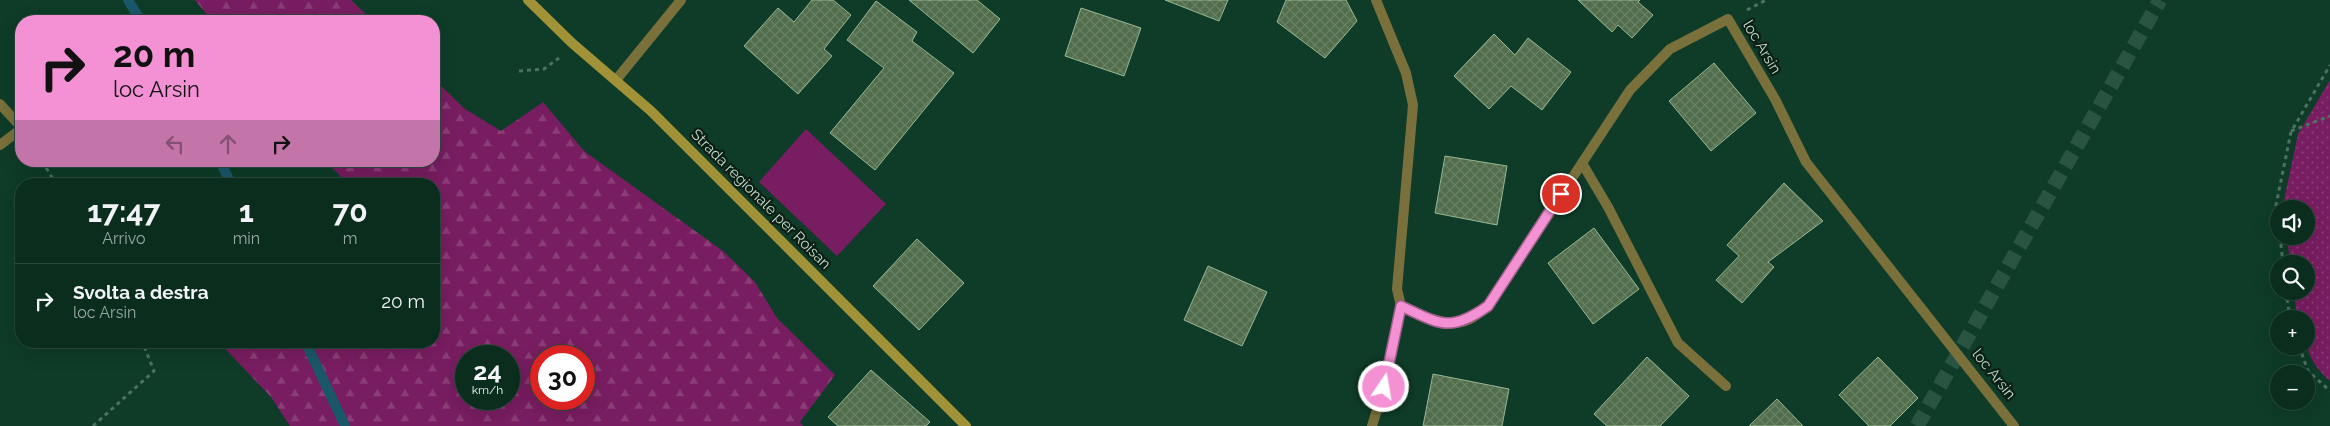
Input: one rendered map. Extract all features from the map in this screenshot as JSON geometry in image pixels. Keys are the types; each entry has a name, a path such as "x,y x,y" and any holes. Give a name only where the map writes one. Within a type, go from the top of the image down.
{"main road":[{"name":"Strada regionale per Roisan","path":"528,0 572,43 651,111 966,426"}],"street":[{"path":"616,80 681,0"},
{"path":"1372,426 1384,387 1401,306 1397,289 1413,105 1406,73 1376,0"},
{"name":"loc Arsin","path":"1401,306 1424,317 1450,324 1468,320 1488,306 1630,90 1670,49 1728,19 1776,98 1806,162 2014,426"},
{"path":"0,104 15,121"},
{"path":"0,145 15,133"},
{"path":"1582,162 1608,207 1678,344 1726,386"}],"path":[{"path":"519,71 544,69 562,56 572,43"},
{"path":"2277,200 2291,132 2330,65"},
{"path":"2291,132 2330,116"},
{"path":"46,167 52,178"},
{"path":"93,426 154,371 145,348"},
{"path":"2303,355 2308,371 2330,391"}],"green space":[{"path":"195,0 351,0 367,15 207,15"},
{"path":"2330,80 2330,381 2322,374 2310,355 2315,355 2315,310 2296,310 2295,300 2315,300 2315,255 2289,255 2288,245 2315,245 2315,200 2284,200 2298,134"},
{"path":"440,85 465,109 501,131 543,102 584,151 723,251 755,282 777,318 835,375 800,422 803,426 290,426 271,397 225,348 440,348 440,178 342,178 332,167 440,167"},
{"path":"806,129 886,204 837,256 759,182"}],"building":[{"path":"812,0 833,0 851,15 824,49 832,56 798,94 744,46 778,8 794,22"},
{"path":"909,0 977,0 1000,19 973,53"},
{"path":"1165,0 1228,0 1219,21"},
{"path":"1286,0 1346,0 1357,21 1325,58 1277,22"},
{"path":"1578,0 1640,0 1638,2 1653,15 1632,38 1618,25 1612,32"},
{"path":"876,1 917,32 912,41 954,73 875,170 830,133 884,68 847,40"},
{"path":"1081,8 1141,28 1124,76 1065,56"},
{"path":"1494,34 1515,55 1528,38 1571,72 1542,110 1511,86 1489,109 1454,76"},
{"path":"1714,63 1756,113 1711,151 1669,101"},
{"path":"1445,156 1507,166 1497,225 1435,213"},
{"path":"1784,183 1823,221 1768,262 1774,267 1742,303 1716,280 1739,256 1727,245"},
{"path":"1594,228 1639,289 1593,324 1548,263"},
{"path":"917,239 964,283 919,330 873,286"},
{"path":"1208,266 1267,292 1242,346 1184,320"},
{"path":"1647,357 1689,396 1660,426 1607,426 1594,414"},
{"path":"1878,357 1918,398 1890,426 1869,426 1839,395"},
{"path":"871,370 930,422 926,426 838,426 828,417"},
{"path":"1433,374 1509,389 1502,426 1423,426"},
{"path":"1777,399 1803,426 1749,426"}],"waterway":[{"path":"128,0 137,15"},
{"path":"223,167 228,178"},
{"path":"308,348 345,426"}],"tunnel":[{"path":"1917,426 2160,0"}],"route":[{"path":"1384,387 1401,306 1424,317 1450,324 1468,320 1488,306 1561,194"}]}
